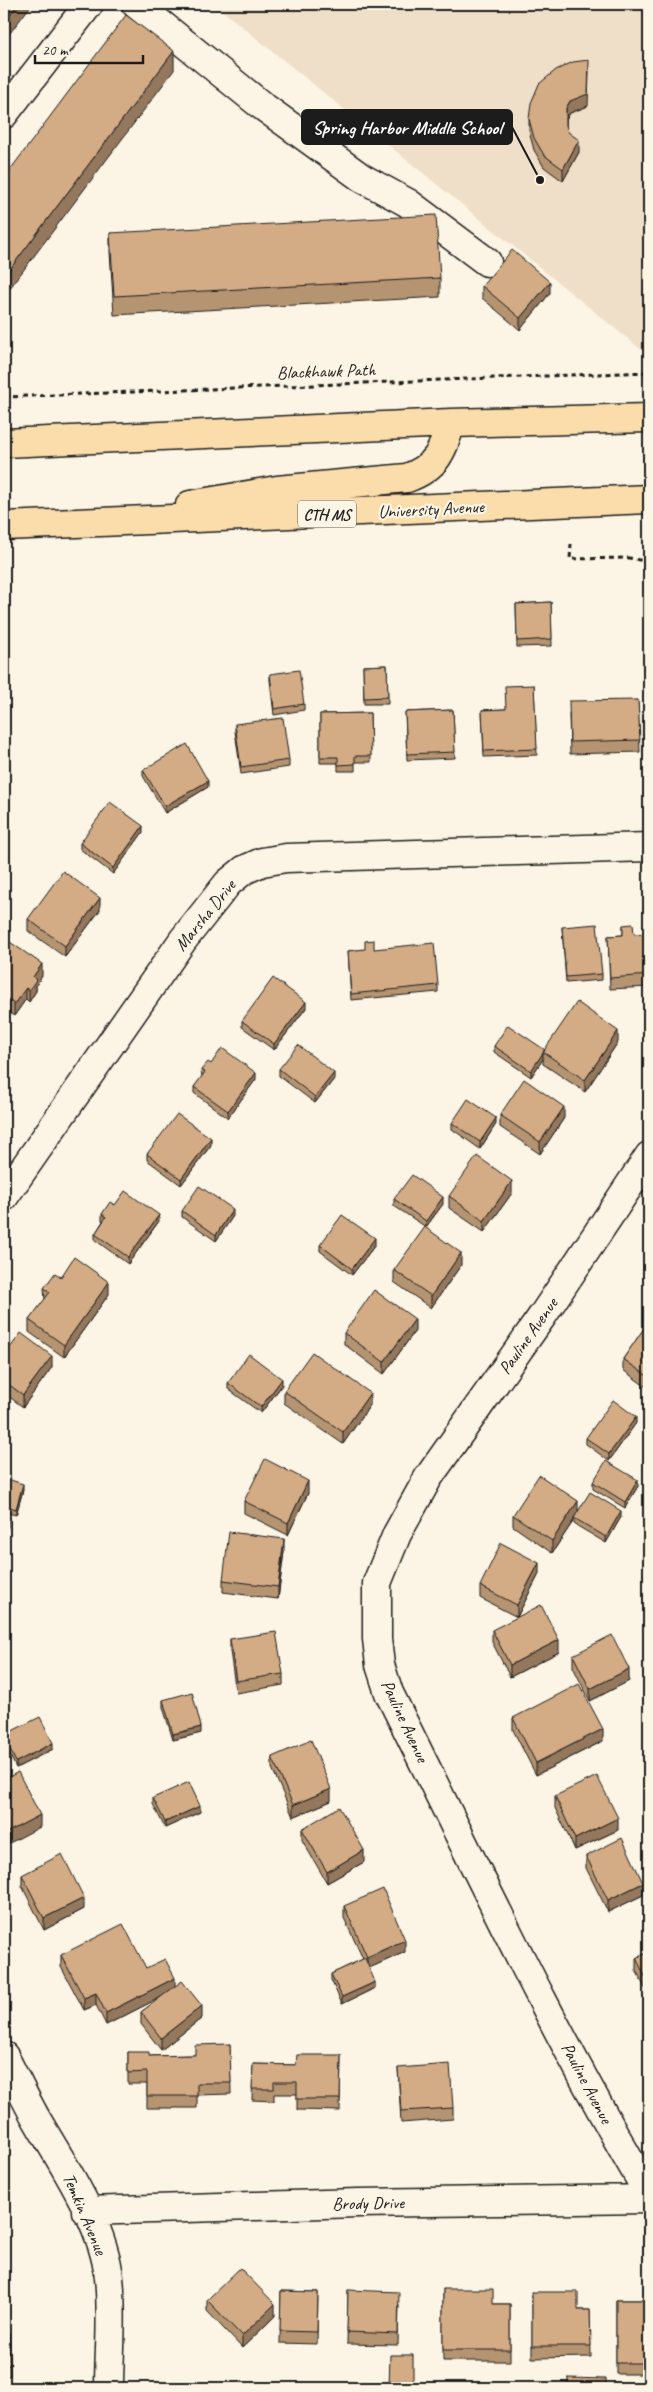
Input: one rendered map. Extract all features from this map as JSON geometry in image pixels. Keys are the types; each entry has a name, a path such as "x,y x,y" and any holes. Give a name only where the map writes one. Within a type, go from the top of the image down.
{"main road":[{"path":"4,443 450,422 649,418"},
{"path":"90,522 277,490 407,478 424,472 435,462 445,441 450,422"},
{"path":"4,463 128,437"},
{"name":"University Avenue","path":"4,526 312,515 649,499"}],"street":[{"path":"4,114 89,4"},
{"path":"136,4 261,105 362,178 408,203 487,262"},
{"name":"Marsha Drive","path":"4,1197 183,940 228,883 244,870 262,862 286,858 649,846"},
{"name":"Pauline Avenue","path":"649,1156 543,1315 428,1478 397,1534 377,1584 377,1639 380,1665 390,1693 544,2003 602,2114 649,2194"},
{"name":"Temkin Avenue","path":"4,2056 36,2119 65,2167 100,2240 109,2278 109,2388"},
{"name":"Brody Drive","path":"86,2211 358,2202 649,2199"}],"path":[{"name":"Blackhawk Path","path":"4,397 649,372"},
{"path":"571,544 570,559 628,558 649,562"}],"shaded area":[{"path":"214,4 649,4 649,356"}],"building":[{"path":"4,4 18,4 4,22"},
{"path":"126,15 174,51 4,277 4,178"},
{"path":"589,60 588,94 570,101 566,108 568,132 579,140 563,169 544,155 534,138 529,119 531,103 539,84 556,70 573,62"},
{"path":"436,215 440,278 114,296 110,233"},
{"path":"512,250 550,282 520,318 482,286"},
{"path":"551,602 552,639 517,641 516,604"},
{"path":"644,649 649,649 649,686 645,686"},
{"path":"387,665 388,697 364,698 363,666"},
{"path":"299,670 304,704 274,709 270,674"},
{"path":"534,685 537,749 484,751 482,710 506,709 505,686"},
{"path":"638,700 640,740 570,742 569,701"},
{"path":"453,710 455,752 407,754 405,712"},
{"path":"370,713 371,756 355,756 355,764 338,765 338,757 320,757 320,714"},
{"path":"283,718 289,760 241,767 235,724"},
{"path":"187,744 208,781 165,806 143,770"},
{"path":"110,802 143,826 113,868 80,843"},
{"path":"63,871 100,898 65,946 28,919"},
{"path":"597,924 602,974 566,977 562,927"},
{"path":"633,924 634,934 649,933 649,975 610,978 608,936 623,935 623,925"},
{"path":"7,940 42,964 33,977 36,980 29,990 26,988 14,1004 4,996 4,945"},
{"path":"374,940 374,949 434,943 438,985 351,994 348,951 365,949 365,941"},
{"path":"273,978 306,1002 274,1044 242,1021"},
{"path":"577,1002 618,1031 585,1080 543,1052"},
{"path":"508,1025 545,1050 531,1071 494,1046"},
{"path":"298,1045 334,1073 315,1097 279,1069"},
{"path":"222,1048 256,1073 228,1111 194,1087 205,1072 201,1070 208,1062 211,1064"},
{"path":"524,1079 564,1107 540,1142 500,1115"},
{"path":"468,1099 496,1118 480,1142 452,1123"},
{"path":"177,1114 211,1138 181,1179 147,1154"},
{"path":"477,1156 512,1181 484,1221 449,1196"},
{"path":"412,1175 443,1197 426,1221 394,1199"},
{"path":"199,1186 233,1209 216,1235 182,1211"},
{"path":"125,1191 159,1215 128,1257 95,1234 106,1217 102,1214 110,1202 115,1205"},
{"path":"342,1215 375,1238 352,1269 320,1245"},
{"path":"425,1227 461,1253 431,1296 394,1270"},
{"path":"74,1257 109,1282 64,1345 29,1320 50,1292 44,1288 55,1273 61,1277"},
{"path":"374,1290 415,1319 384,1362 344,1333"},
{"path":"649,1321 649,1377 623,1359"},
{"path":"21,1333 52,1356 23,1395 4,1381 4,1356"},
{"path":"312,1352 370,1393 343,1432 284,1391"},
{"path":"249,1354 282,1379 261,1407 228,1383"},
{"path":"613,1400 636,1417 609,1454 586,1438"},
{"path":"265,1459 308,1481 288,1523 244,1501"},
{"path":"606,1461 638,1480 625,1502 593,1482"},
{"path":"539,1475 578,1501 552,1541 513,1515"},
{"path":"4,1478 23,1484 16,1509 4,1505"},
{"path":"590,1492 621,1511 606,1537 574,1518"},
{"path":"4,1518 8,1519 4,1532"},
{"path":"229,1532 284,1539 278,1587 223,1580"},
{"path":"501,1543 539,1563 517,1605 480,1586"},
{"path":"541,1605 559,1640 510,1665 492,1630"},
{"path":"276,1632 283,1674 236,1681 230,1639"},
{"path":"612,1635 629,1669 590,1689 573,1655"},
{"path":"579,1684 603,1729 536,1763 513,1718"},
{"path":"192,1692 201,1727 173,1734 163,1700"},
{"path":"40,1717 53,1743 16,1762 4,1735"},
{"path":"311,1740 331,1789 293,1805 272,1757"},
{"path":"18,1772 40,1815 4,1834 4,1780"},
{"path":"597,1776 618,1818 575,1839 555,1796"},
{"path":"189,1782 200,1806 165,1822 153,1798"},
{"path":"339,1807 364,1850 327,1872 302,1829"},
{"path":"622,1838 643,1883 608,1900 586,1856"},
{"path":"62,1854 84,1898 44,1918 22,1875"},
{"path":"649,1878 649,1892 643,1881"},
{"path":"383,1889 405,1940 367,1957 344,1906"},
{"path":"123,1924 146,1968 165,1959 175,1978 106,2013 96,1993 84,1998 61,1955"},
{"path":"649,1952 649,1984 636,1958"},
{"path":"365,1958 375,1982 342,1997 331,1974"},
{"path":"182,1981 202,2006 161,2038 141,2012"},
{"path":"230,2044 231,2083 197,2083 197,2096 147,2096 147,2072 128,2073 128,2052 149,2052 149,2056 195,2055 195,2045"},
{"path":"297,2055 341,2055 340,2099 297,2099 297,2082 274,2082 274,2089 252,2089 253,2064 296,2065"},
{"path":"450,2064 453,2108 401,2111 398,2068"},
{"path":"240,2268 275,2304 242,2336 207,2300"},
{"path":"443,2289 493,2289 493,2304 510,2304 510,2350 443,2350"},
{"path":"348,2290 399,2292 398,2334 347,2332"},
{"path":"281,2291 318,2292 317,2332 280,2331"},
{"path":"532,2292 578,2292 578,2310 590,2310 591,2346 532,2346"},
{"path":"616,2300 649,2300 649,2363 616,2363"},
{"path":"4,2333 9,2333 10,2365 4,2365"},
{"path":"390,2355 413,2355 413,2388 389,2388"},
{"path":"568,2378 606,2379 606,2388 568,2388"}],"place":[{"name":"Spring Harbor Middle School","path":"540,180"}]}
